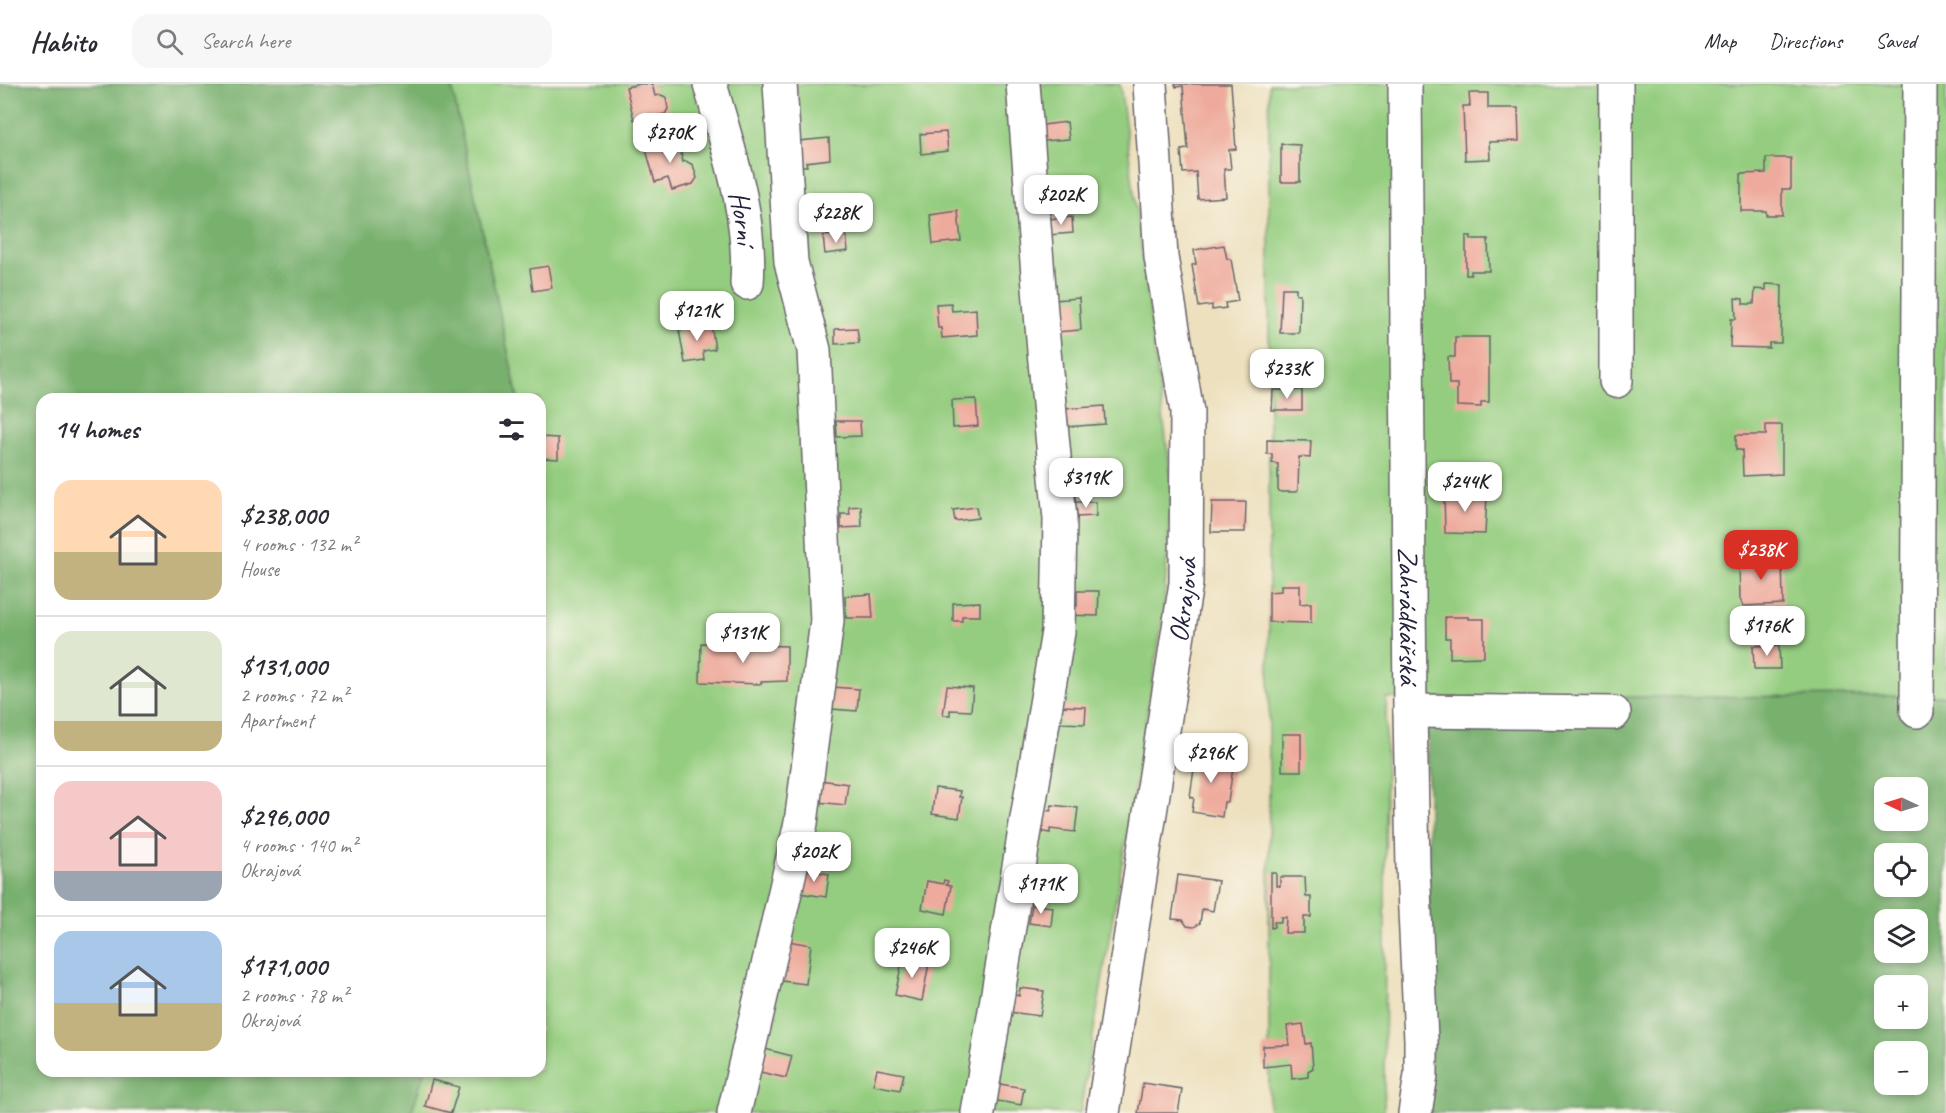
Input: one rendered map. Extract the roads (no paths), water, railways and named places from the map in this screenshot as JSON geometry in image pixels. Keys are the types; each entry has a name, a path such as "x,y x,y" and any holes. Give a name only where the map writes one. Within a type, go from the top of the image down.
{"street":[{"name":"Horní","path":"710,84 739,192 748,264 747,283"},
{"path":"734,1113 801,823 827,621 814,350 790,262 780,84"},
{"path":"978,1113 1058,632 1060,519 1023,84"},
{"name":"Okrajová","path":"1103,1113 1186,584 1187,412 1161,256 1150,84"},
{"name":"Zahrádkářská","path":"1405,84 1410,711 1421,1075 1415,1113"},
{"path":"1616,84 1616,381"},
{"path":"1917,711 1920,84"},
{"path":"1410,711 1614,713"}]}
